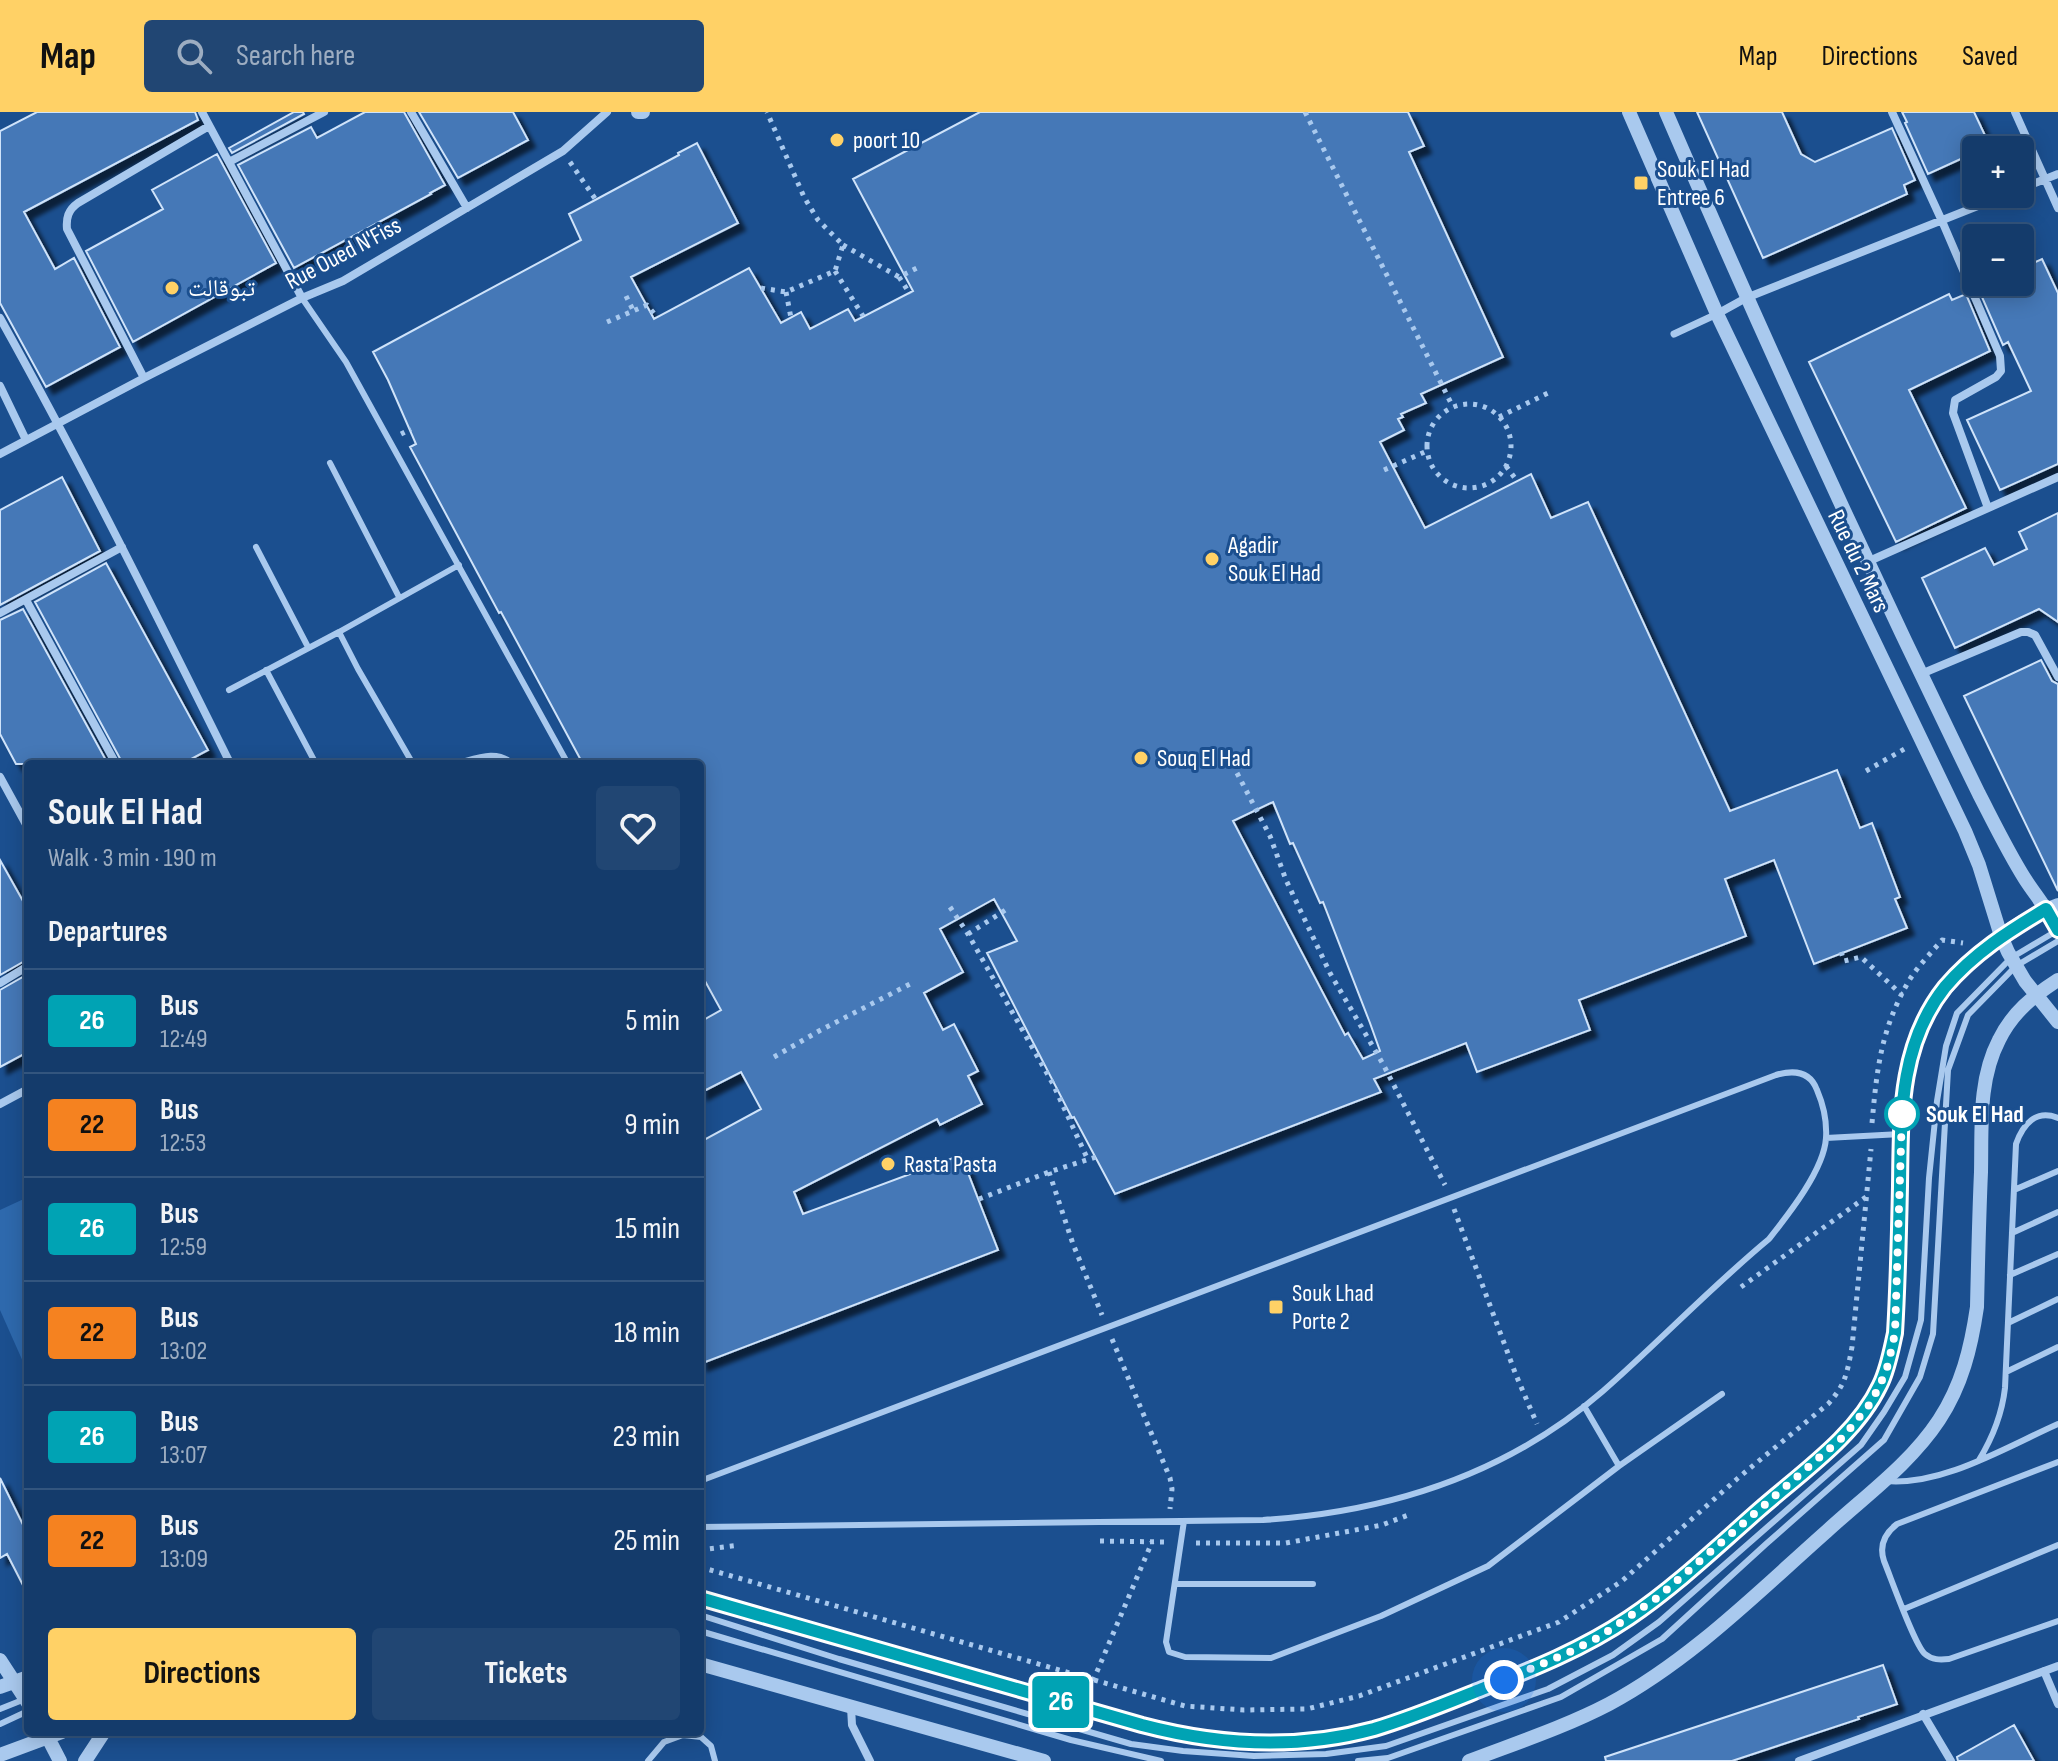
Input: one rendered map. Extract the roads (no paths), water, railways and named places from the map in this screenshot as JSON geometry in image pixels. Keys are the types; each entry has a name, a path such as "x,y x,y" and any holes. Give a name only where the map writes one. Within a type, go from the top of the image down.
{"street":[{"path":"202,112 302,298"},
{"path":"229,162 324,112"},
{"path":"411,112 467,208"},
{"name":"Rue Oued N'Fiss","path":"0,454 302,298 343,281 563,151 607,112"},
{"name":"Rue du 2 Mars","path":"1629,112 1717,314 1965,831 2001,936 2035,994 2058,1022"},
{"name":"Rue du 2 Mars","path":"1666,112 1746,298 1867,562 1999,833 2026,881 2052,907 2058,930"},
{"path":"1892,112 2000,356 2001,371 1996,377 1955,400 1953,405 1953,413 1988,508"},
{"path":"2015,112 2058,208"},
{"path":"144,378 67,229 66,220 69,210 78,203 209,126"},
{"path":"2034,183 2058,174"},
{"path":"1674,334 1746,298 1974,208"},
{"path":"0,318 122,547 227,760"},
{"path":"0,386 26,440"},
{"path":"1867,562 2058,477"},
{"path":"0,613 122,547"},
{"path":"26,600 114,760"},
{"path":"1921,674 2021,632 2028,632 2035,635 2058,677"},
{"path":"0,777 24,821"},
{"path":"704,1599 1172,1733 1239,1742 1306,1741 1372,1729 1537,1668 1589,1642 1629,1618 1684,1576 1843,1437 1880,1385 1895,1333 1903,1093 1907,1067 1920,1029 1944,989 1964,966 2001,936 2052,907"},
{"path":"0,983 24,968"},
{"path":"1469,1761 1573,1721 1644,1684 1708,1636 1923,1442 1953,1396 1968,1357 1977,1307 1986,1073 1999,1038 2022,1006 2058,980"},
{"path":"0,1104 24,1091"},
{"path":"0,1660 22,1679 0,1687"},
{"path":"704,1665 1044,1761"},
{"path":"1799,1761 2058,1666"},
{"path":"2044,1671 2058,1704"},
{"path":"851,1707 852,1725 870,1761"},
{"path":"1923,1714 1951,1761"},
{"path":"2,1755 44,1736"},
{"path":"47,1736 60,1761"},
{"path":"85,1761 101,1736"}],"lane":[{"path":"302,298 346,362 566,760"},
{"path":"330,463 399,597"},
{"path":"256,547 308,647"},
{"path":"229,690 459,565"},
{"path":"339,632 411,760"},
{"path":"266,670 314,760"},
{"path":"474,760 498,755 509,760"},
{"path":"704,1616 1131,1744 1183,1751 1254,1756 1386,1746 1548,1689 1613,1655 1659,1622 1861,1445 1884,1412 1905,1377 1921,1320 1937,1101 1946,1046 1957,1013 2014,962 2058,930"},
{"path":"1358,1761 1388,1758 1561,1697 1662,1639 1884,1440 1920,1377 1933,1334 1948,1070 1968,1015 2014,962 2058,941"},
{"path":"704,1479 1785,1072 1802,1073 1815,1084 1824,1113 1826,1138 1819,1163 1792,1209 1769,1239 1584,1406 1546,1433 1483,1469 1384,1503 1304,1518 704,1527"},
{"path":"1979,1460 2003,1403 2014,1155 2020,1133 2032,1118 2042,1115 2058,1118"},
{"path":"1826,1138 1901,1134"},
{"path":"2014,1190 2058,1171"},
{"path":"2012,1233 2058,1212"},
{"path":"2010,1275 2058,1254"},
{"path":"2008,1323 2058,1299"},
{"path":"2006,1372 2058,1347"},
{"path":"1184,1521 1166,1642 1169,1652 1185,1657 1271,1658 1381,1616 1488,1566 1619,1466 1722,1394"},
{"path":"1584,1406 1619,1466"},
{"path":"1883,1481 1930,1479 1946,1474 2058,1424"},
{"path":"2058,1462 1897,1524 1883,1540 1882,1554 1920,1648 1925,1654 1940,1660 2058,1621"},
{"path":"1904,1609 2058,1545"},
{"path":"1175,1584 1313,1584"},
{"path":"704,1632 1071,1740 1161,1761"},
{"path":"0,1709 24,1704"},
{"path":"0,1724 24,1705"},
{"path":"648,1761 664,1742 680,1736"},
{"path":"692,1736 701,1737 711,1746 715,1761"}],"place":[{"name":"poort 10","path":"837,140"},
{"name":"Souk El Had Entree 6","path":"1641,183"},
{"name":"تبوقالت","path":"172,288"},
{"name":"Agadir Souk El Had","path":"1212,559"},
{"name":"Souq El Had","path":"1141,758"},
{"name":"Souk El Had","path":"1902,1114"},
{"name":"Rasta Pasta","path":"888,1164"},
{"name":"Souk Lhad Porte 2","path":"1276,1307"}]}
